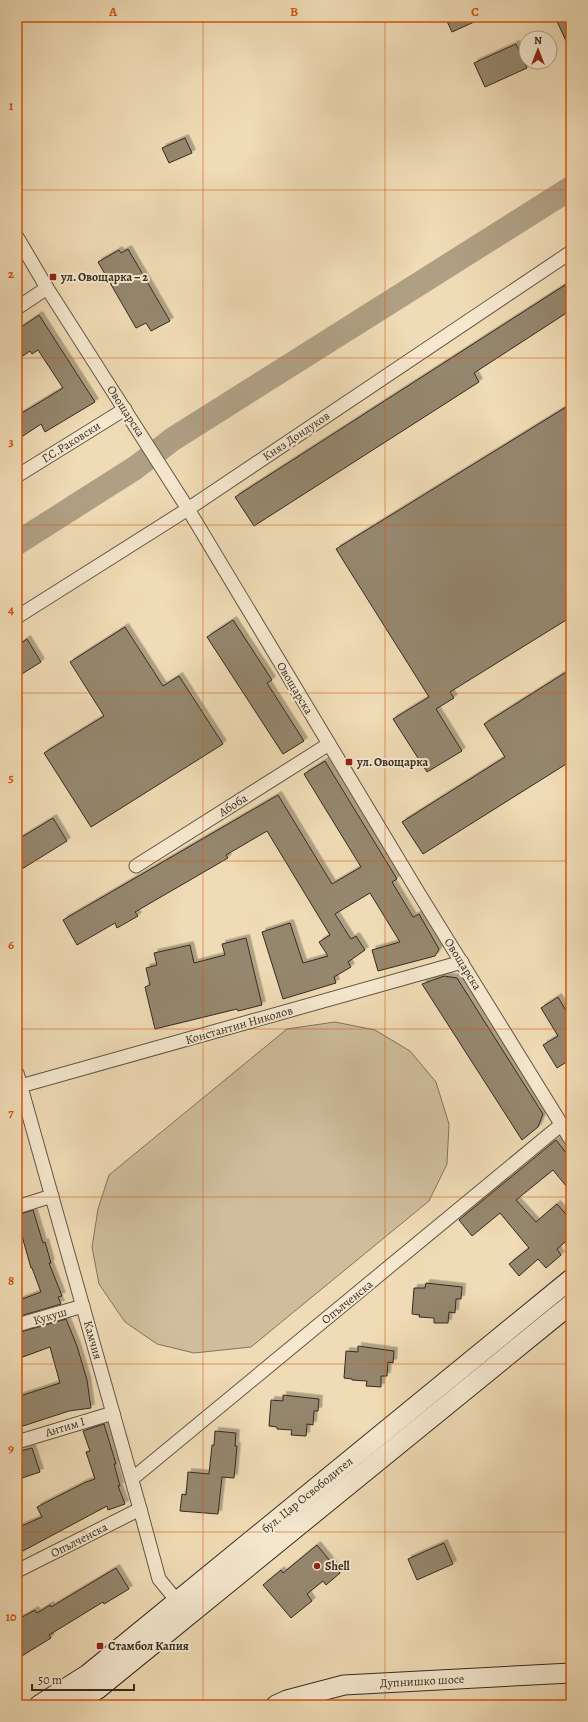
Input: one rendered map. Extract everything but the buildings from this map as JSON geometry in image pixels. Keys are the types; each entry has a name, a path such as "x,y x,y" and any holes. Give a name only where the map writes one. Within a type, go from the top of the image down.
{"main road":[{"name":"бул. Цар Освободител","path":"39,1705 88,1674 571,1279"},
{"name":"бул. Цар Освободител","path":"72,1705 98,1689 571,1304"},
{"name":"Дупнишко шосе","path":"276,1705 287,1700 344,1685 571,1673"}],"street":[{"name":"Овощарска","path":"17,237 47,288 188,508 329,744 571,1140"},
{"name":"Княз Дондуков","path":"17,617 188,508 571,252"},
{"path":"17,308 47,288"},
{"name":"Г.С.Раковски","path":"17,476 125,409"},
{"name":"Абоба","path":"136,866 329,744"},
{"name":"Константин Николов","path":"19,1087 462,962"},
{"name":"Камчия","path":"17,1073 19,1087 52,1196 159,1579 177,1601"},
{"name":"Опълченска","path":"132,1479 418,1245 562,1124"},
{"path":"17,1207 52,1196"},
{"name":"Кукуш","path":"17,1325 83,1306"},
{"name":"Антим I","path":"17,1442 113,1413"},
{"name":"Опълченска","path":"17,1571 140,1509"}],"shaded area":[{"path":"335,1022 375,1030 410,1051 436,1082 449,1124 447,1164 429,1201 251,1347 194,1353 157,1344 125,1322 99,1284 92,1247 98,1209 109,1175 287,1029"}],"waterway":[{"path":"17,543 135,468 173,439 571,188"}],"place":[{"name":"ул. Овощарка – 2","path":"53,277"},
{"name":"ул. Овощарка","path":"349,762"},
{"name":"Shell","path":"317,1566"},
{"name":"Стамбол Капия","path":"100,1646"}]}
